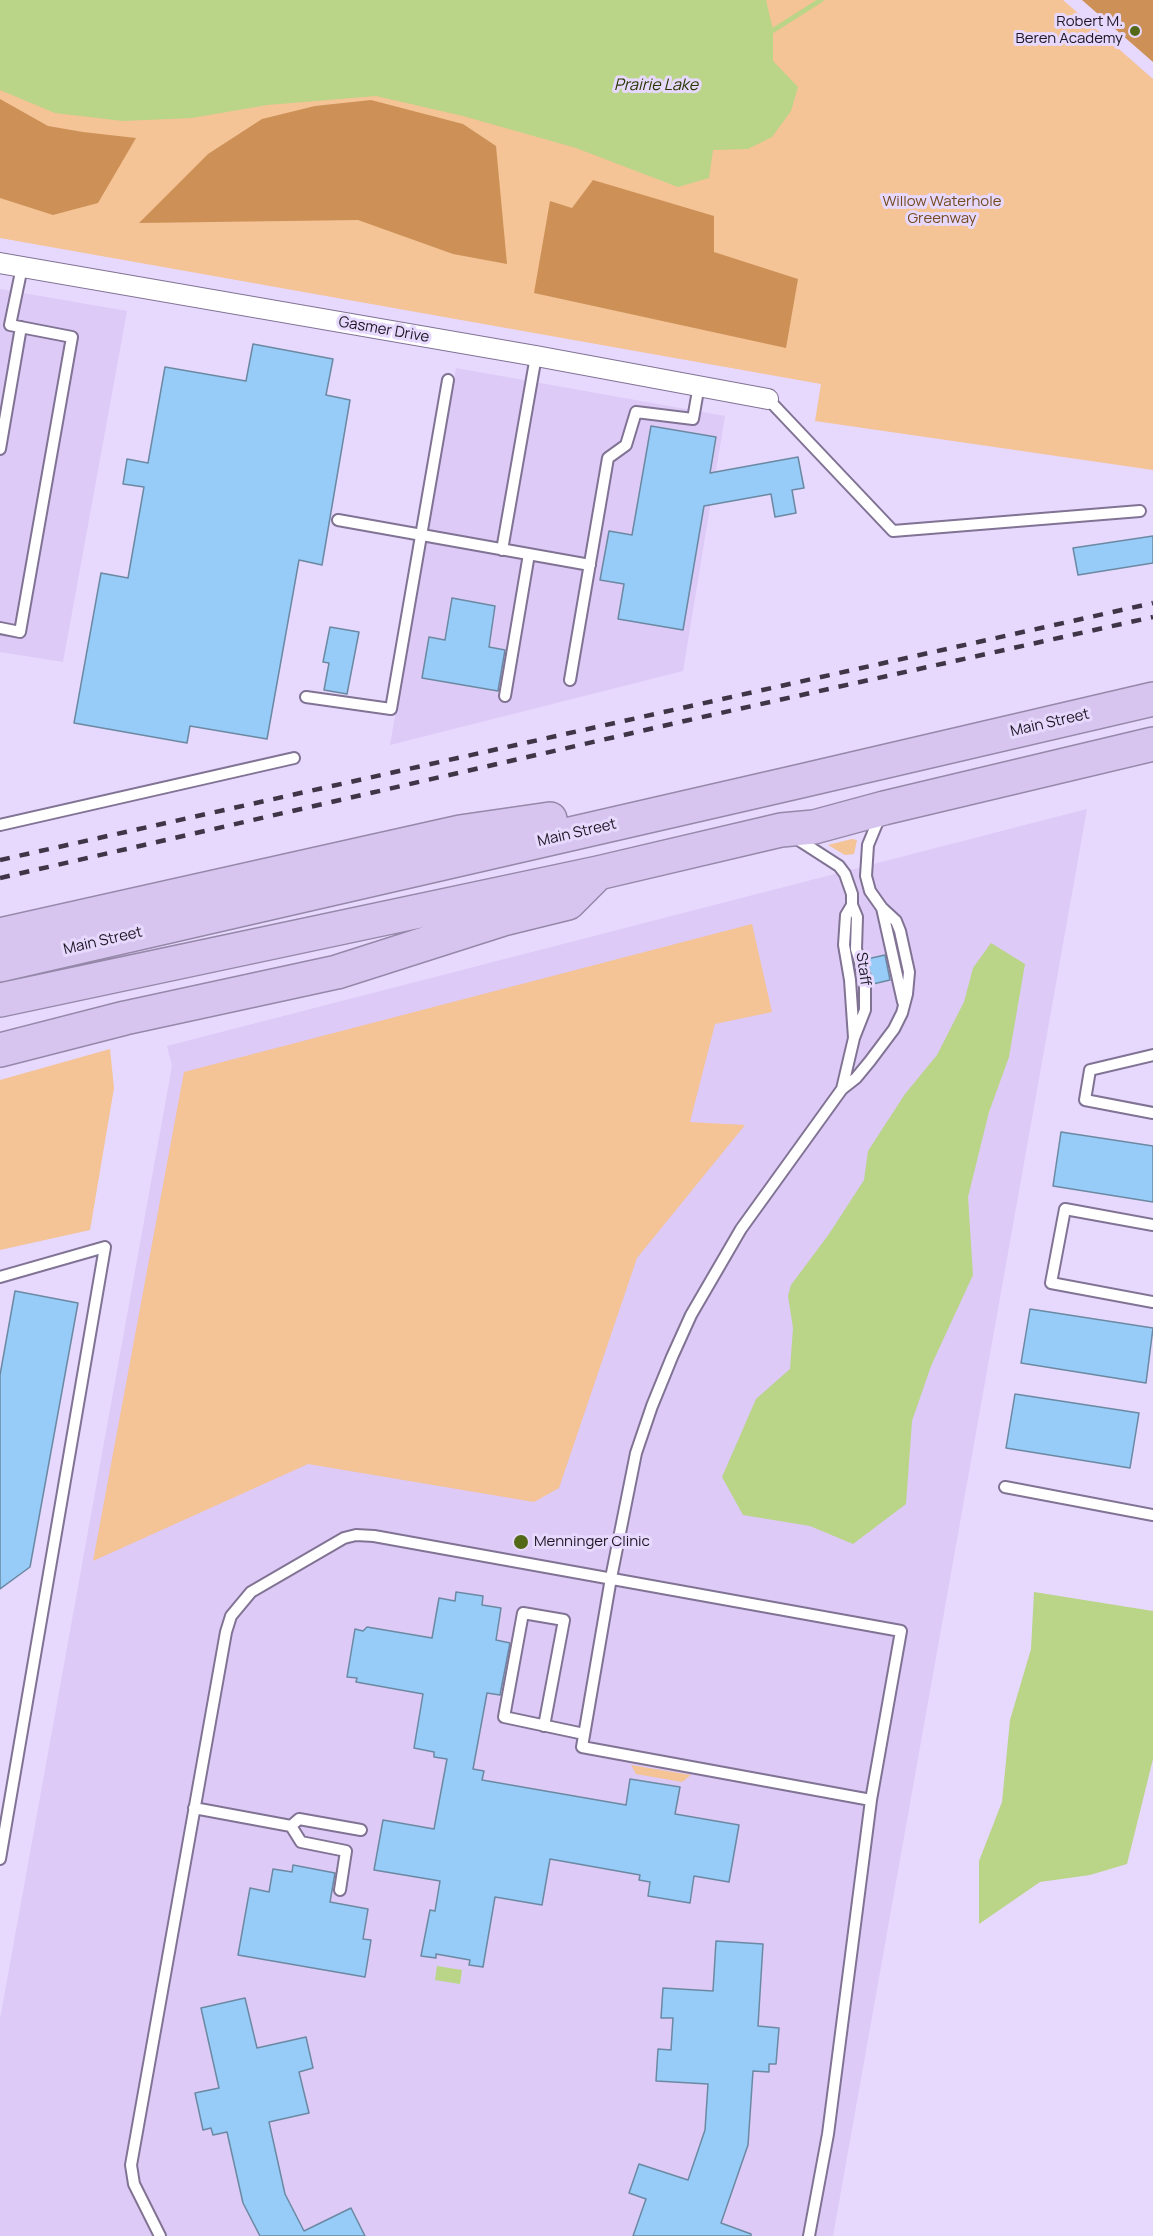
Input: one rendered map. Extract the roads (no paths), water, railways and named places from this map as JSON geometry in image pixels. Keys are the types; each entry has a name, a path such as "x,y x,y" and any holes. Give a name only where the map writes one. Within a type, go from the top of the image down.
{"highway":[{"name":"Main Street","path":"0,965 1153,699"},
{"path":"0,1000 598,873 781,830 814,827 884,808 1153,744"},
{"path":"0,935 460,832 801,781"},
{"path":"0,1050 125,1018 337,972 503,920 568,903 598,873"}],"street":[{"name":"Gasmer Drive","path":"0,263 536,356 768,399"}],"lane":[{"path":"0,628 20,632 72,337 10,325 21,267"},
{"path":"0,448 21,327"},
{"path":"502,550 536,356"},
{"path":"306,697 391,709 448,380"},
{"path":"570,680 608,458 626,445 636,412 693,419 699,385"},
{"path":"768,399 893,531 1140,511"},
{"path":"338,520 590,565"},
{"path":"505,696 529,554"},
{"path":"0,825 294,758"},
{"path":"871,1800 582,1747 611,1578 636,1453 652,1406 691,1316 741,1229 842,1089 856,1078 894,1029 908,994 909,972 900,931 890,914 882,908 870,891 866,876 866,853 872,832 884,808"},
{"path":"781,830 814,848 839,866 845,874 852,900 870,891"},
{"name":"Staff","path":"842,1089 854,1038 855,1023 844,945 846,915 852,900"},
{"path":"1153,1055 1090,1070 1085,1100 1153,1113"},
{"path":"1153,1225 1065,1209 1051,1283 1153,1302"},
{"path":"0,1277 105,1247 0,1859"},
{"path":"1005,1487 1152,1515 1153,1502"},
{"path":"160,2236 134,2184 131,2165 226,1632 231,1616 251,1592 344,1538 356,1535 374,1536 902,1631 871,1800 828,2134 809,2236"},
{"path":"543,1726 564,1620 524,1613 504,1717 543,1726 584,1734"},
{"path":"194,1808 291,1826 301,1842 346,1851 340,1890"},
{"path":"291,1826 299,1819 361,1830"}],"water":[{"name":"Prairie Lake","path":"0,0 766,0 773,30 773,61 798,87 791,111 772,137 748,149 713,150 709,178 678,187 576,148 463,116 376,96 267,105 192,118 123,121 55,113 0,90"},
{"path":"991,943 1025,964 1009,1057 989,1112 968,1197 973,1275 931,1366 912,1421 906,1504 853,1544 810,1526 743,1515 722,1477 756,1399 790,1369 793,1328 788,1296 791,1285 829,1234 864,1180 868,1151 905,1094 937,1055 964,1002 973,968"},
{"path":"1034,1592 1153,1611 1153,1759 1127,1864 1090,1875 1040,1882 979,1924 979,1861 1002,1802 1010,1720 1031,1649"},
{"path":"437,1966 462,1970 460,1984 435,1980"}],"waterway":[{"path":"769,33 821,0"}],"railway":[{"path":"0,860 1153,603"},
{"path":"0,878 689,720 1153,617"}],"place":[{"name":"Robert M. Beren Academy","path":"1135,31"},
{"name":"Menninger Clinic","path":"521,1542"}],"park label":[{"name":"Willow Waterhole Greenway","path":"942,210"}]}
